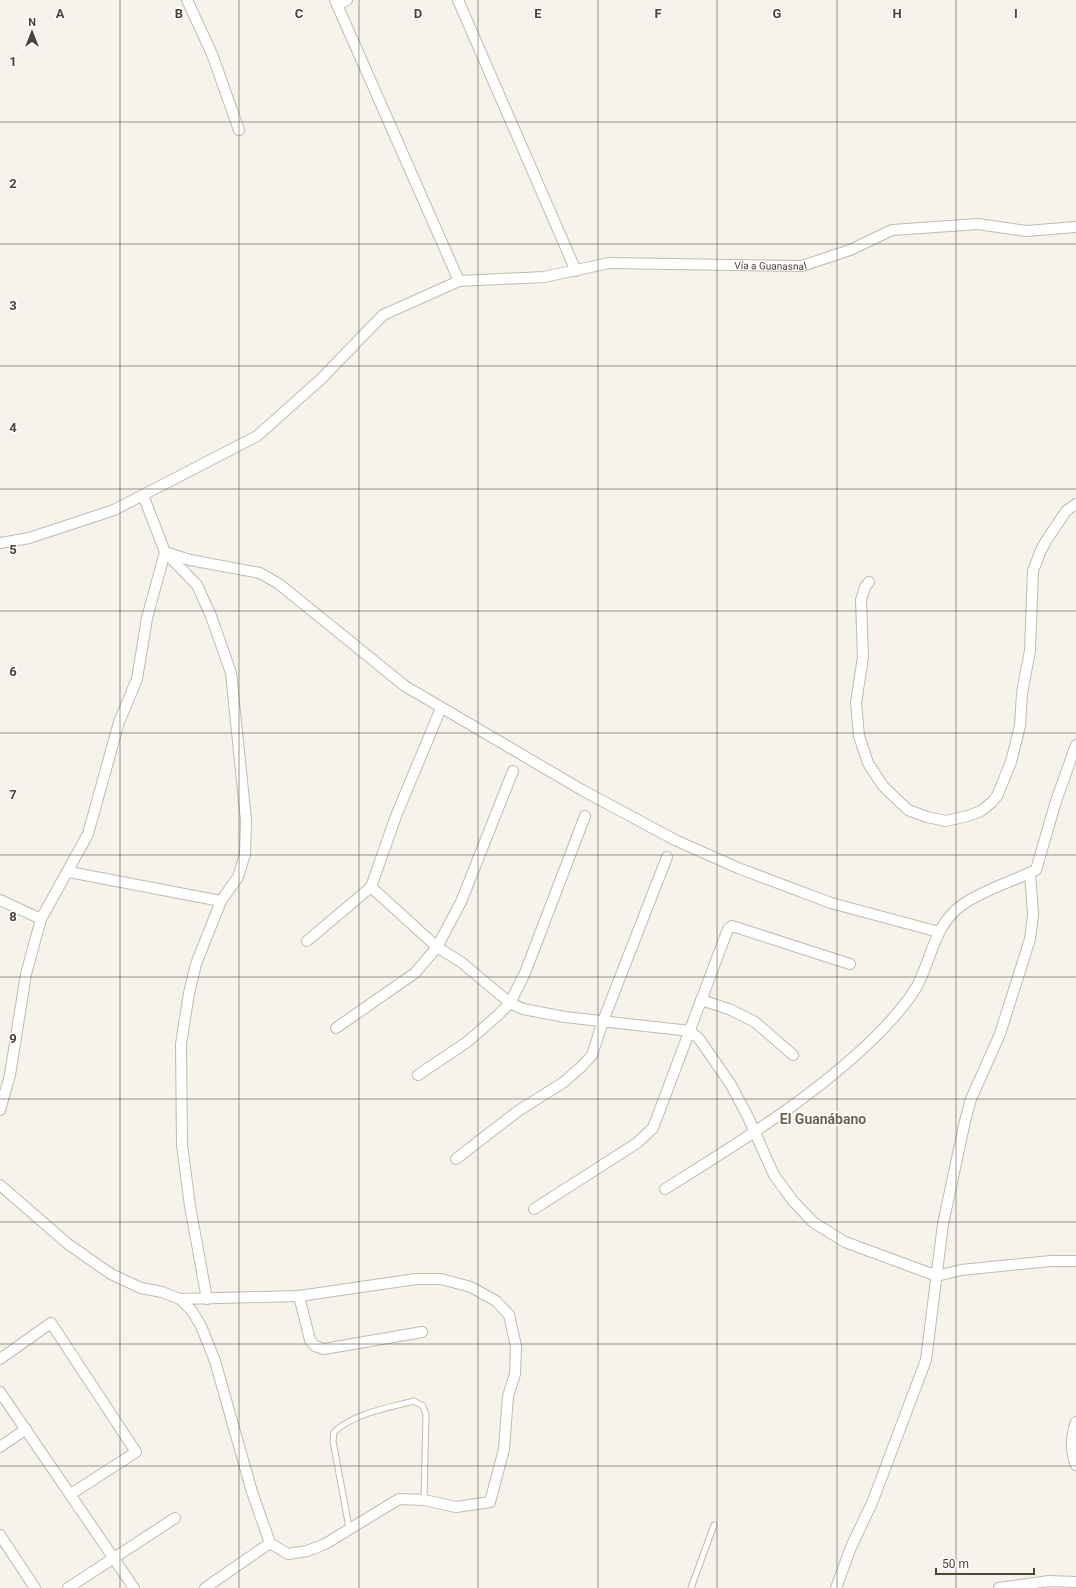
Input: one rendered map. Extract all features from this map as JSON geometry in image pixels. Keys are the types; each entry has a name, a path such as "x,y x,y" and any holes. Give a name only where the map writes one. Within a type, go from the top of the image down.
{"street":[{"path":"187,0 212,54 239,130"},
{"path":"0,542 29,538 114,510 257,436 320,380 384,315 459,281 336,2 347,0"},
{"path":"458,0 576,271"},
{"name":"Vía a Guanasnal","path":"459,281 544,278 609,263 802,266 850,250 892,230 978,224 1026,230 1076,226"},
{"path":"143,495 164,552 197,585 211,616 231,673 245,804 245,854 238,877 221,901 196,964 189,993 181,1044 182,1145 190,1206 208,1299"},
{"path":"869,582 865,587 861,600 862,657 856,703 859,736 868,763 883,786 908,810 927,817 946,821 968,816 981,811 997,796 1011,762 1020,726 1022,693 1030,651 1033,571 1038,555 1046,541 1066,511 1076,504"},
{"path":"164,552 215,566 260,573 278,584 405,686 582,790 675,840 738,868 831,902 939,932"},
{"path":"0,1110 10,1075 26,974 41,918 69,872 88,834 120,722 138,679 147,618 164,552"},
{"path":"307,941 371,887 396,816 441,708"},
{"path":"665,1189 755,1132 819,1087 876,1036 909,998 918,985 939,932 949,918 962,905 1036,870 1056,801 1076,745"},
{"path":"336,1028 415,973 437,947 461,902 513,771"},
{"path":"418,1075 467,1042 510,1003 525,973 585,816"},
{"path":"456,1159 518,1111 564,1082 582,1066 592,1054 603,1021 667,857"},
{"path":"69,872 221,901"},
{"path":"836,1588 851,1547 875,1497 926,1360 943,1224 965,1121 971,1099 1000,1034 1030,939 1032,915 1030,873"},
{"path":"371,887 437,947 461,962 510,1003 523,1010 690,1031 700,1040 711,1054 731,1085 755,1132 774,1175 793,1201 813,1222 844,1242 937,1276 961,1270 1051,1261 1076,1261"},
{"path":"0,900 41,918"},
{"path":"534,1209 637,1143 653,1128 728,929 732,926 850,964"},
{"path":"701,1000 729,1010 755,1022 793,1054"},
{"path":"0,1185 68,1244 111,1274 141,1288 162,1292 180,1299 299,1296 416,1279 441,1279 471,1287 496,1301 509,1315 516,1346 515,1374 508,1396 504,1449 490,1502 456,1507 424,1500 399,1499 349,1528 325,1544 301,1552 288,1554 270,1543 252,1492 215,1361 201,1326 192,1311 180,1299"},
{"path":"299,1296 310,1340 315,1346 324,1349 422,1332"},
{"path":"0,1359 51,1323 136,1452 70,1494"},
{"path":"0,1392 134,1588"},
{"path":"1076,1422 1071,1442 1072,1456 1076,1465"},
{"path":"0,1447 26,1429"},
{"path":"68,1588 176,1518"},
{"path":"0,1535 35,1588"},
{"path":"205,1588 270,1543"},
{"path":"999,1588 1049,1582 1076,1582"}],"lane":[{"path":"349,1528 333,1441 334,1432 344,1423 376,1411 414,1401 423,1406 426,1415 424,1500"},
{"path":"691,1588 714,1525"}],"district":[{"name":"El Guanábano","path":"823,1119"}]}
